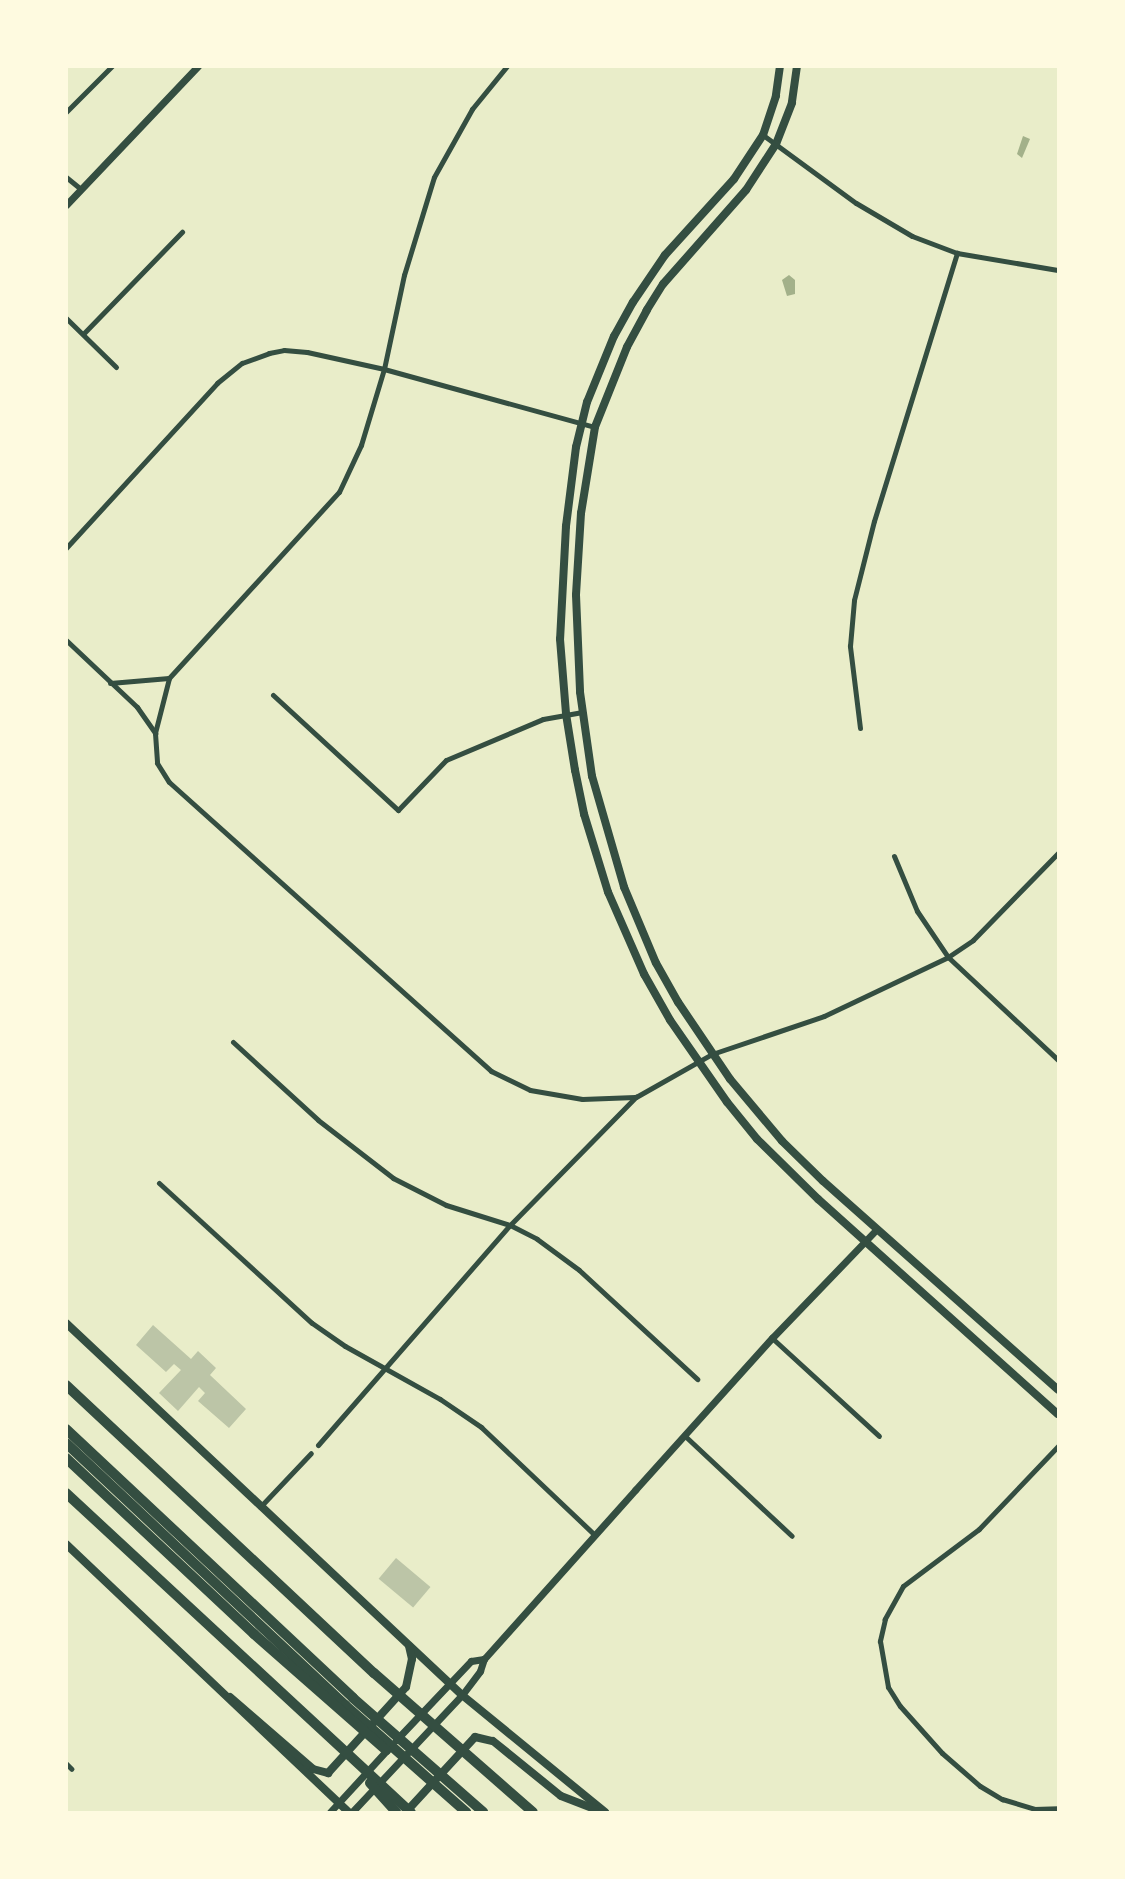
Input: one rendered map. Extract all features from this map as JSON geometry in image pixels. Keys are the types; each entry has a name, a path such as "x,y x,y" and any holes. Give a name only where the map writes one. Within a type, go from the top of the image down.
{"highway":[{"path":"66,1385 374,1673 533,1812"},
{"path":"66,1429 346,1704"},
{"path":"66,1443 346,1704"},
{"path":"66,1458 466,1812"},
{"path":"66,1493 411,1812"},
{"path":"342,1751 396,1812"},
{"path":"457,1804 482,1812"}],"main road":[{"path":"780,66 776,96 763,135 734,179 665,255 633,302 598,372 582,422 566,526 560,639 566,714 584,814 608,892 644,974 696,1061 757,1139 865,1242 1059,1414"},
{"path":"797,66 789,113 776,144 746,190 663,284 627,347 595,427 581,513 576,595 582,712 592,776 624,887 656,963 712,1054 782,1141 876,1230 1059,1390"},
{"path":"633,302 647,310"},
{"path":"608,892 624,887"},
{"path":"66,1323 462,1695 605,1812"},
{"path":"992,1355 1004,1342"},
{"path":"66,1544 195,1669 350,1812"},
{"path":"195,1669 261,1720 313,1769 328,1773 407,1687 412,1659 408,1645"},
{"path":"406,1812 475,1737 493,1741 561,1797 605,1812"}],"street":[{"path":"66,113 112,66"},
{"path":"66,205 198,66"},
{"path":"507,66 472,109 434,177 404,275 384,369 361,444 339,492 169,678 155,733 157,763 169,782 491,1071 530,1090 582,1099 636,1097"},
{"path":"763,135 856,202 912,236 957,253 1059,270"},
{"path":"66,177 81,189"},
{"path":"84,333 182,232"},
{"path":"860,727 850,648 854,600 877,513 957,253"},
{"path":"66,318 116,367"},
{"path":"66,548 218,383 242,363 284,350 307,352 384,369 595,427"},
{"path":"66,640 137,707 155,733"},
{"path":"110,683 169,678"},
{"path":"273,695 398,810 446,760 543,719 582,712"},
{"path":"318,1445 509,1225 636,1097 696,1061 824,1016 948,957 973,940 1059,853"},
{"path":"894,856 918,911 948,957 1059,1059"},
{"path":"233,1042 318,1120 393,1178 446,1205 509,1225 537,1239 579,1270 697,1379"},
{"path":"159,1183 312,1323 345,1346 387,1367 481,1427 595,1535"},
{"path":"350,1812 462,1695 480,1671 484,1659 772,1338 876,1230"},
{"path":"772,1338 879,1436"},
{"path":"685,1436 792,1536"},
{"path":"1059,1446 979,1528 903,1586 889,1609 880,1641 888,1687 900,1706 942,1753 980,1786 1002,1799 1034,1809 1059,1808"},
{"path":"260,1507 312,1453"},
{"path":"330,1812 471,1661 484,1659"},
{"path":"66,1763 72,1769"}],"shaded area":[{"path":"1023,136 1030,139 1022,158 1017,154"},
{"path":"789,275 795,280 795,294 787,296 782,280"}],"building":[{"path":"153,1325 191,1359 198,1351 216,1368 210,1375 246,1409 229,1428 198,1401 205,1393 199,1387 178,1411 159,1393 181,1370 174,1364 166,1372 136,1345"},
{"path":"396,1558 430,1587 413,1608 379,1579"}]}
